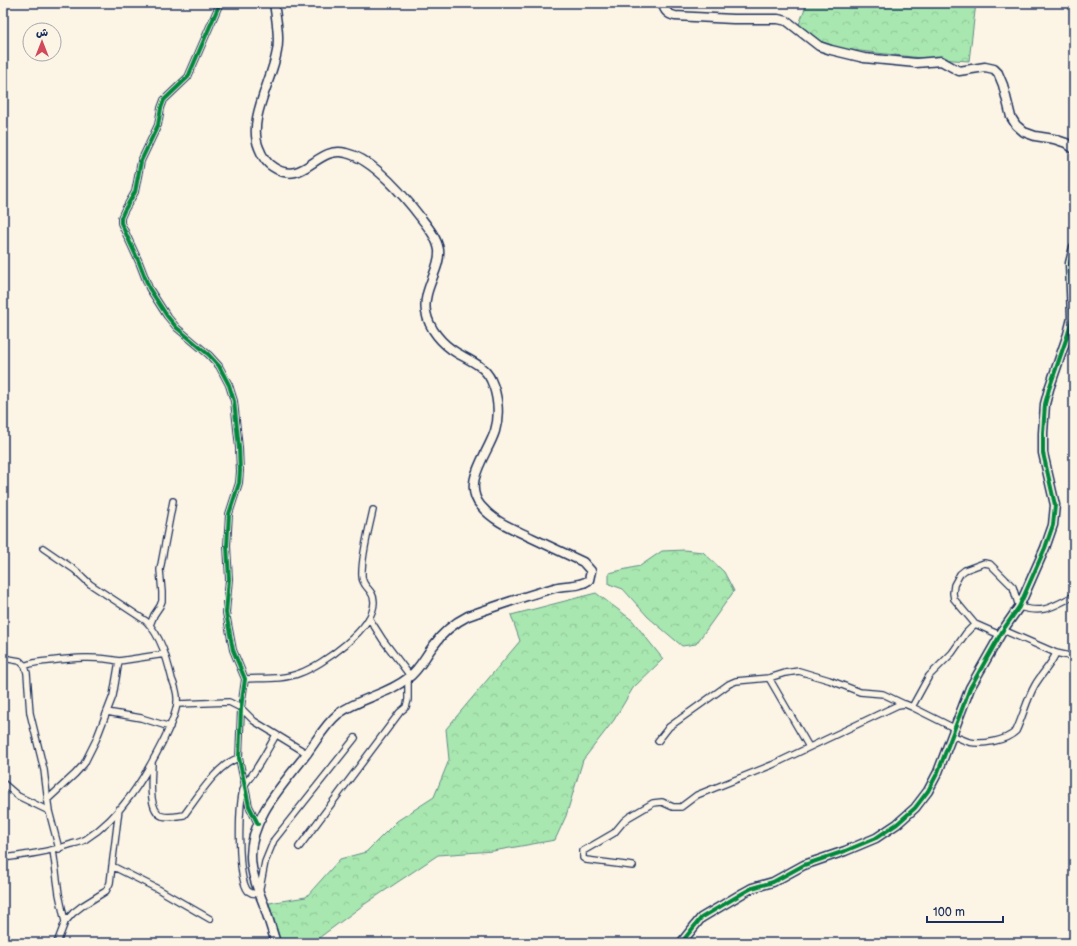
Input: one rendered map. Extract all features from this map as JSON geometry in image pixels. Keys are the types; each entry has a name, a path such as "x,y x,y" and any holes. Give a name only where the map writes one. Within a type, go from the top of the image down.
{"main road":[{"path":"274,3 278,49 255,130 256,139 263,157 277,170 285,174 293,174 302,171 314,161 331,153 346,153 362,160 385,177 408,200 428,227 439,250 436,266 426,296 425,305 428,321 445,344 481,367 488,374 494,390 498,413 495,431 477,471 474,482 474,490 479,504 499,522 583,562 591,571 589,580 584,584 556,587 468,616 458,621 438,640 417,671 409,678 393,689 348,707 332,720 308,754 277,791 258,824 253,838 251,857 254,876 276,943"},
{"path":"662,3 665,11 669,15 675,16 733,19 778,18 787,21 819,46 864,58 916,63 941,61 959,71 985,67 994,69 998,73 1003,85 1011,116 1016,125 1024,132 1035,136 1054,138 1066,143 1074,149"},
{"path":"681,943 701,918 752,888 773,882 804,865 845,851 876,838 897,824 915,808 928,792 938,772 952,731 970,688 1001,632 1019,607 1053,526 1055,505 1043,453 1045,404 1072,318 1070,263 1074,246"}],"street":[{"path":"220,3 188,77 164,100 158,125 141,161 135,192 124,211 121,218 121,223 149,288 167,316 177,328 209,355 219,366 229,385 234,401 240,471 239,483 229,514 229,579 226,613 233,650 245,678 241,708 239,758 249,806 258,824"},
{"path":"150,625 162,601 160,570 172,501"},
{"path":"245,678 285,677 299,674 325,661 348,642 369,618 373,609 373,593 363,583 362,575 364,554 374,510"},
{"path":"3,858 56,849 85,840 106,823 133,793 152,762 170,727 178,704 176,691 165,654 150,625 90,584 75,570 43,548"},
{"path":"1074,596 1047,609 1039,611 1032,611 1019,607 1013,587 990,564 984,563 965,570 960,574 954,585 953,593 954,599 975,624 1001,632 1056,653 1074,657"},
{"path":"299,847 400,712 406,707 408,700 409,678 407,670 383,640 369,618"},
{"path":"912,707 929,676 952,653 966,633 975,624"},
{"path":"658,741 669,727 729,684 736,681 769,678 785,673 799,672 829,680 860,692 883,694 912,707 970,742 975,743 1004,740 1016,732 1035,686 1056,653"},
{"path":"24,666 35,662 73,658 102,658 119,661 165,654"},
{"path":"3,658 20,661 27,673 30,713 44,770 48,811 56,849 60,894 65,922"},
{"path":"47,800 84,764 96,740 113,696 119,661"},
{"path":"769,678 809,747"},
{"path":"178,704 229,702 241,708 254,721 308,754"},
{"path":"633,866 586,860 582,855 583,851 614,833 629,817 653,803 662,802 673,807 681,807 697,796 772,765 898,705 905,704"},
{"path":"107,712 141,718 170,727"},
{"path":"276,734 254,773 244,785 241,796 240,856 244,884 248,891 253,894 259,893 264,862 274,840 355,738"},
{"path":"152,762 152,801 154,809 162,816 172,817 184,815 223,767 232,760 239,758"},
{"path":"3,783 18,796 48,811"},
{"path":"57,943 65,922 82,906 106,891 110,883 119,809"},
{"path":"112,866 158,889 210,919"}],"green space":[{"path":"807,3 976,3 969,61 921,58 825,47 798,27"},
{"path":"684,550 703,552 724,572 734,591 696,644 682,646 648,617 623,589 609,584 609,573 640,566 662,551"},
{"path":"596,593 632,620 663,659 633,688 614,720 583,760 566,816 555,840 493,851 438,855 362,906 312,943 282,943 269,903 306,897 340,859 366,852 397,821 434,797 449,760 446,729 520,641 511,615"}],"cycle path":[{"path":"220,3 188,77 164,100 158,125 141,161 135,192 124,211 121,218 121,223 149,288 167,316 177,328 209,355 219,366 229,385 234,401 240,471 239,483 229,514 227,546 229,579 226,613 233,650 245,679 241,708 239,758 249,806 258,824"},
{"path":"681,943 701,918 752,888 773,882 804,865 845,851 876,838 897,824 915,808 928,791 938,772 970,688 1003,630 1019,607 1045,548 1053,525 1055,505 1043,453 1045,404 1072,318 1070,263 1074,247"}]}
